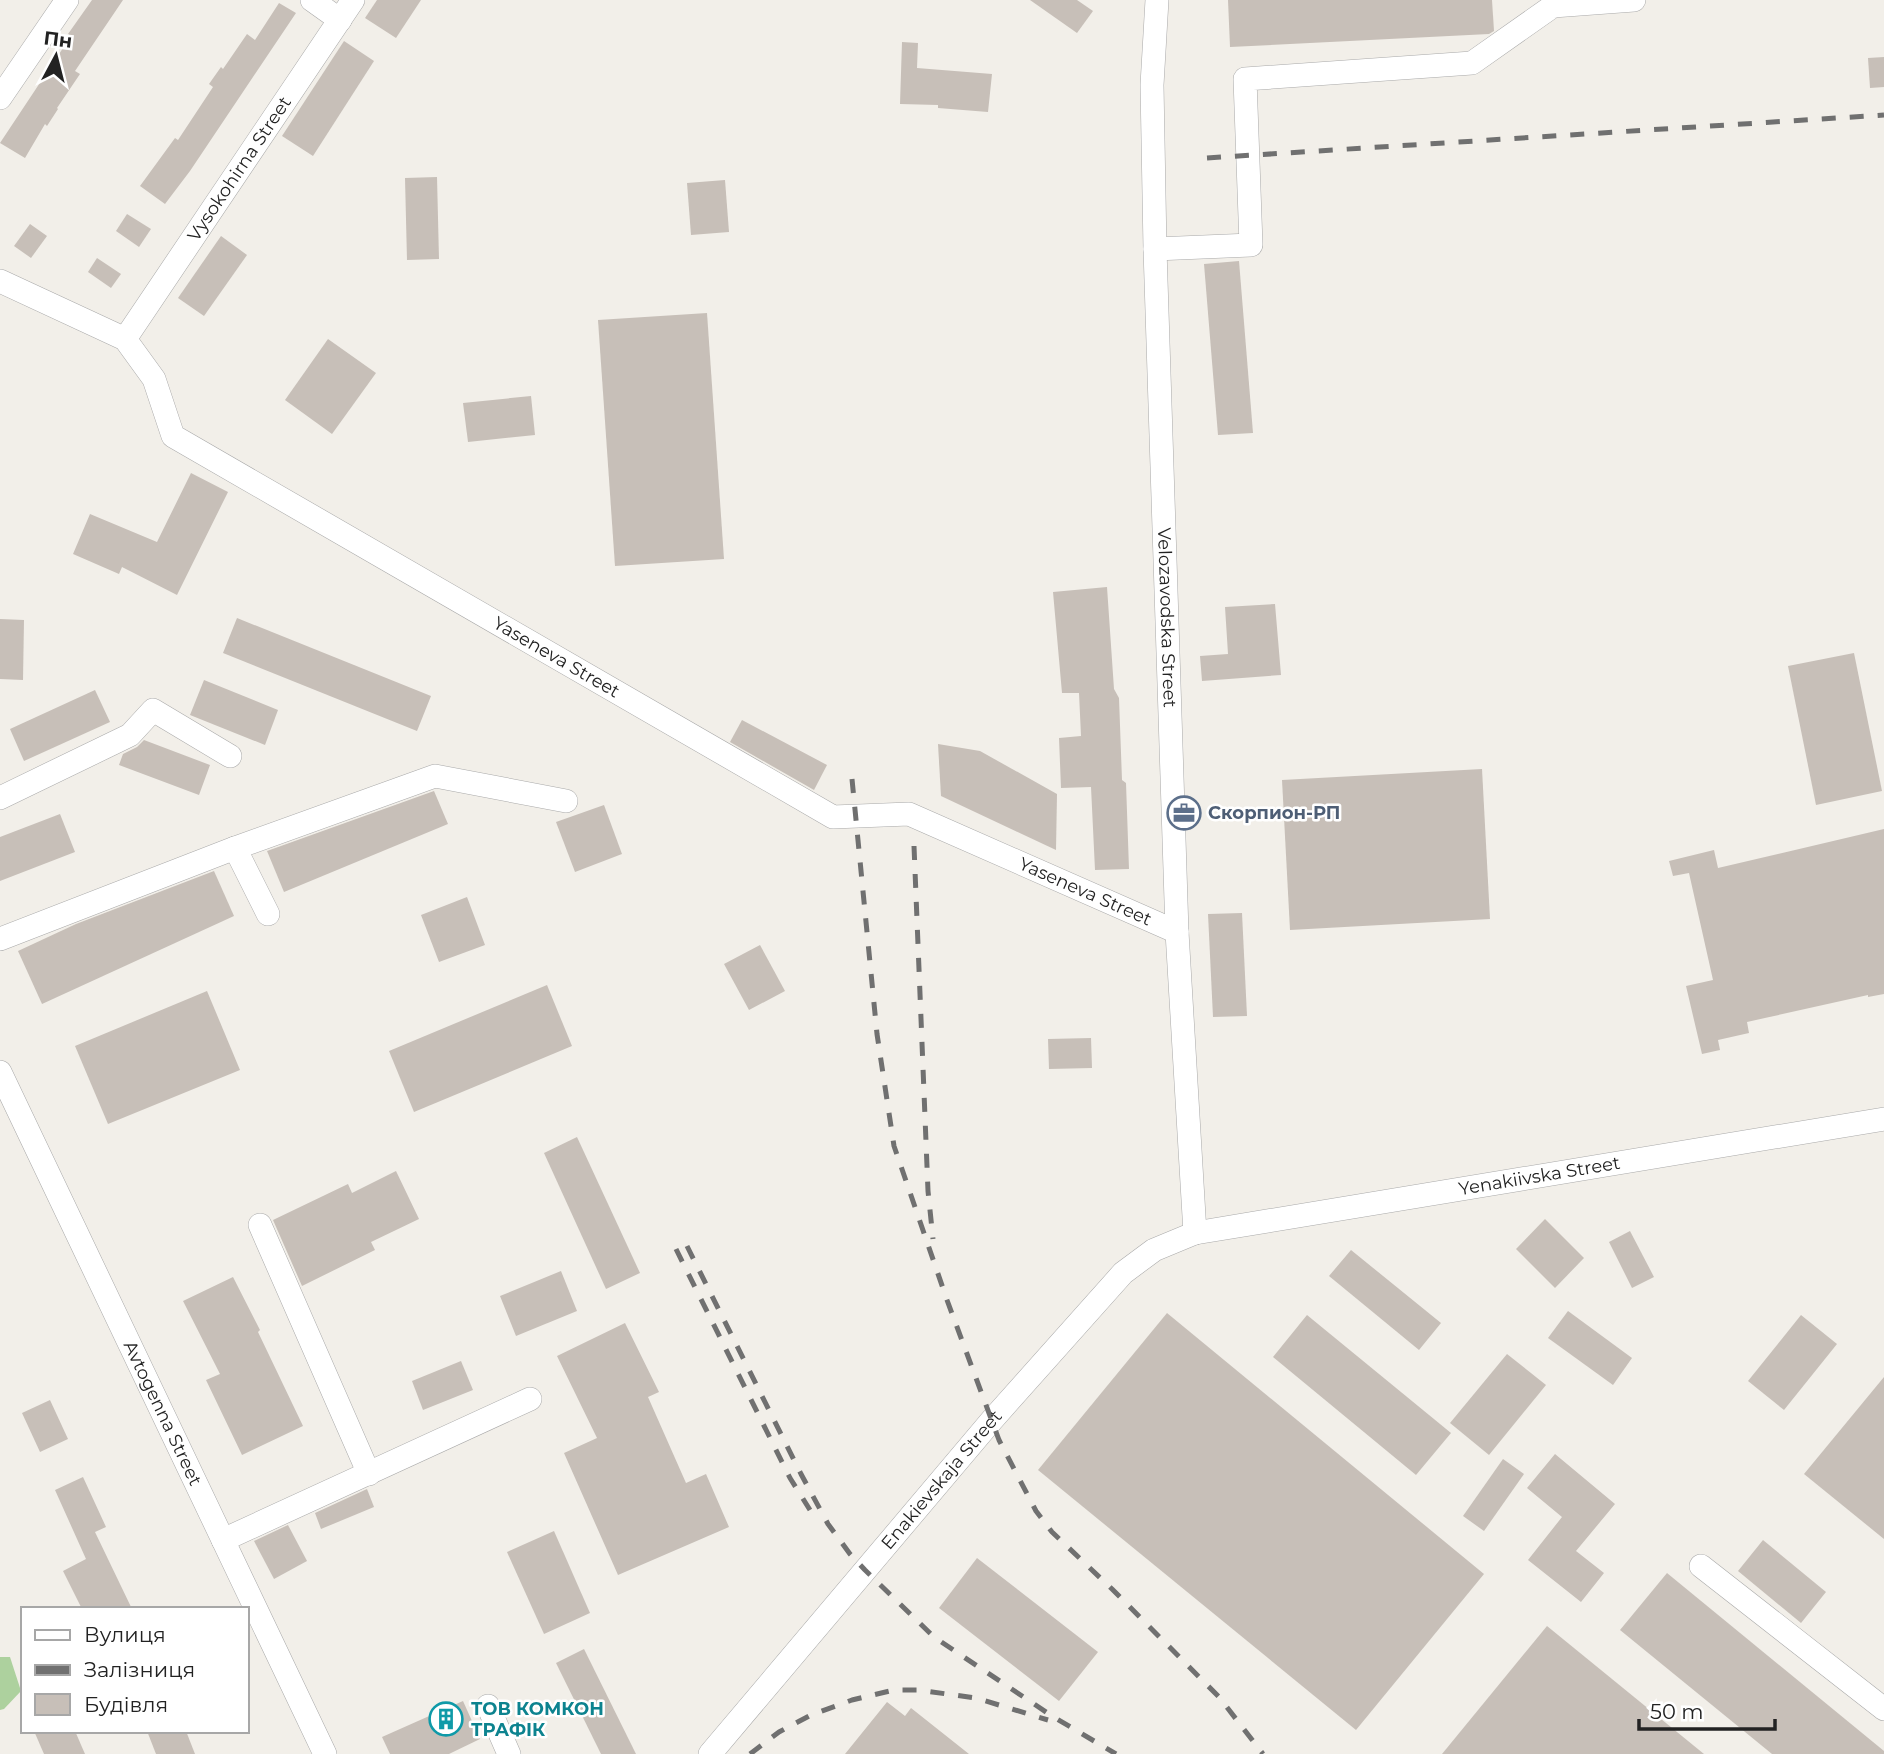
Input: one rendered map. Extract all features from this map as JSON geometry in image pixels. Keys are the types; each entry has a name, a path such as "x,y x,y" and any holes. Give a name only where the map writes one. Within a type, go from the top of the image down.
{"street":[{"path":"0,98 67,0"},
{"path":"312,0 340,20"},
{"name":"Vysokohirna Street","path":"125,340 354,0"},
{"name":"Velozavodska Street","path":"1157,0 1152,85 1155,249 1177,932 1195,1233"},
{"path":"1155,249 1251,245 1245,79 1472,63 1553,6 1634,0"},
{"name":"Yaseneva Street","path":"0,281 125,340 154,379 173,436 833,817 909,814 1177,932"},
{"path":"0,798 130,735 153,710 230,756"},
{"path":"0,939 235,848 435,776 566,801"},
{"path":"235,848 268,914"},
{"name":"Avtogenna Street","path":"0,1072 325,1754"},
{"name":"Yenakiivska Street","path":"1195,1233 1884,1119"},
{"path":"260,1224 369,1474"},
{"name":"Enakievskaja Street","path":"709,1754 992,1420 1123,1273 1154,1250 1195,1233"},
{"path":"223,1540 530,1399"},
{"path":"1701,1566 1884,1709"},
{"path":"488,1706 509,1754"}],"green space":[{"path":"0,1657 10,1657 21,1691 0,1710"}],"building":[{"path":"92,0 123,0 75,71 80,74 25,158 0,143"},
{"path":"377,0 421,0 396,38 365,18"},
{"path":"1030,0 1077,0 1093,11 1077,33"},
{"path":"1228,0 1492,0 1494,31 1489,34 1230,47"},
{"path":"279,3 296,13 165,204 140,186 175,138 178,140 213,87 209,84 221,67 223,69 247,34 255,40"},
{"path":"344,41 374,61 313,156 282,136"},
{"path":"902,42 918,43 917,68 992,74 988,112 938,108 938,105 900,104"},
{"path":"1884,57 1884,87 1870,88 1868,58"},
{"path":"437,177 439,259 407,260 405,178"},
{"path":"725,180 729,232 691,235 687,183"},
{"path":"127,214 151,229 139,247 116,231"},
{"path":"30,224 47,236 31,258 14,246"},
{"path":"221,236 247,255 204,316 178,298"},
{"path":"97,258 121,274 111,288 88,272"},
{"path":"1239,261 1253,433 1218,435 1204,264"},
{"path":"707,313 724,559 615,566 598,320"},
{"path":"328,339 376,373 332,434 285,400"},
{"path":"531,396 535,435 468,442 463,403"},
{"path":"191,473 228,492 177,595 122,567 119,574 73,554 90,514 157,542"},
{"path":"1107,587 1114,689 1119,698 1122,780 1126,783 1129,869 1095,870 1091,787 1061,788 1059,738 1081,736 1079,693 1062,693 1053,592"},
{"path":"1275,604 1281,675 1202,681 1200,656 1228,654 1225,607"},
{"path":"237,618 431,696 417,731 223,653"},
{"path":"0,619 24,620 23,680 0,679"},
{"path":"1854,653 1882,791 1816,805 1788,666"},
{"path":"204,680 278,710 265,745 190,715"},
{"path":"95,690 110,722 24,761 10,729"},
{"path":"742,720 827,765 814,790 730,742"},
{"path":"144,740 210,765 199,795 119,765 123,754"},
{"path":"938,744 980,751 1057,794 1056,850 941,796"},
{"path":"1482,769 1490,919 1290,930 1282,780"},
{"path":"434,791 448,824 284,892 267,851"},
{"path":"604,805 622,854 575,872 556,822"},
{"path":"60,814 75,852 0,881 0,837"},
{"path":"1884,829 1884,994 1868,995 1747,1022 1749,1033 1718,1040 1720,1050 1702,1054 1686,986 1713,980 1689,873 1673,876 1669,861 1714,850 1718,868"},
{"path":"214,871 234,916 42,1004 18,951 76,924"},
{"path":"467,897 485,945 439,962 421,915"},
{"path":"1242,913 1247,1016 1213,1017 1208,914"},
{"path":"760,945 785,991 749,1010 724,964"},
{"path":"547,985 572,1046 414,1112 389,1051"},
{"path":"207,991 240,1070 108,1124 75,1046"},
{"path":"1091,1038 1092,1068 1049,1069 1048,1039"},
{"path":"577,1137 640,1273 606,1289 544,1153"},
{"path":"396,1171 419,1219 371,1242 375,1250 302,1286 273,1220 348,1184 352,1193"},
{"path":"1545,1219 1584,1258 1555,1288 1516,1249"},
{"path":"1630,1231 1654,1277 1632,1288 1609,1242"},
{"path":"1351,1250 1441,1323 1419,1350 1329,1276"},
{"path":"561,1271 577,1311 516,1336 500,1296"},
{"path":"233,1277 303,1426 242,1455 206,1380 220,1374 183,1301"},
{"path":"1568,1311 1632,1358 1613,1385 1548,1338"},
{"path":"1167,1313 1484,1574 1356,1730 1038,1470"},
{"path":"1307,1315 1451,1433 1416,1475 1273,1357"},
{"path":"1801,1315 1837,1344 1784,1410 1748,1381"},
{"path":"625,1323 659,1392 648,1397 686,1483 706,1474 729,1527 618,1575 564,1453 597,1438 557,1356"},
{"path":"1507,1354 1546,1385 1489,1455 1450,1423"},
{"path":"461,1361 473,1390 423,1410 412,1381"},
{"path":"1884,1377 1884,1539 1804,1474"},
{"path":"50,1400 68,1439 40,1452 22,1413"},
{"path":"1555,1454 1615,1504 1576,1551 1604,1573 1581,1602 1528,1560 1562,1517 1527,1488"},
{"path":"1503,1459 1524,1474 1484,1531 1463,1516"},
{"path":"83,1477 106,1527 95,1532 131,1607 81,1607 63,1571 86,1559 55,1490"},
{"path":"367,1489 374,1507 321,1529 315,1513"},
{"path":"288,1525 307,1561 274,1579 254,1541"},
{"path":"554,1531 590,1613 544,1634 507,1552"},
{"path":"1763,1540 1826,1592 1801,1623 1738,1571"},
{"path":"977,1558 1098,1652 1059,1701 939,1608"},
{"path":"1667,1573 1884,1751 1884,1754 1772,1754 1620,1630"},
{"path":"1547,1626 1704,1754 1442,1754"},
{"path":"584,1649 636,1754 601,1754 556,1663"},
{"name":"ТОВ КОМКОН ТРАФІК","path":"463,1701 480,1739 449,1754 390,1754 382,1737"},
{"path":"887,1702 905,1716 911,1708 969,1754 845,1754"},
{"path":"35,1733 76,1733 85,1754 44,1754"},
{"path":"148,1733 187,1733 195,1754 156,1754"}],"railway":[{"path":"1207,158 1884,115"},
{"path":"852,779 877,1034 894,1146 999,1440 1036,1511 1052,1532 1219,1697 1263,1754"},
{"path":"914,846 928,1191 933,1239"},
{"path":"687,1246 801,1474 828,1524 850,1554 934,1637 1052,1716 1116,1754"},
{"path":"676,1249 790,1478 810,1510"},
{"path":"750,1754 779,1732 811,1715 852,1700 894,1690 918,1690 976,1698 1048,1720"}],"place":[{"name":"Скорпион-РП","path":"1184,813"},
{"name":"ТОВ КОМКОН ТРАФІК","path":"446,1719"}]}
